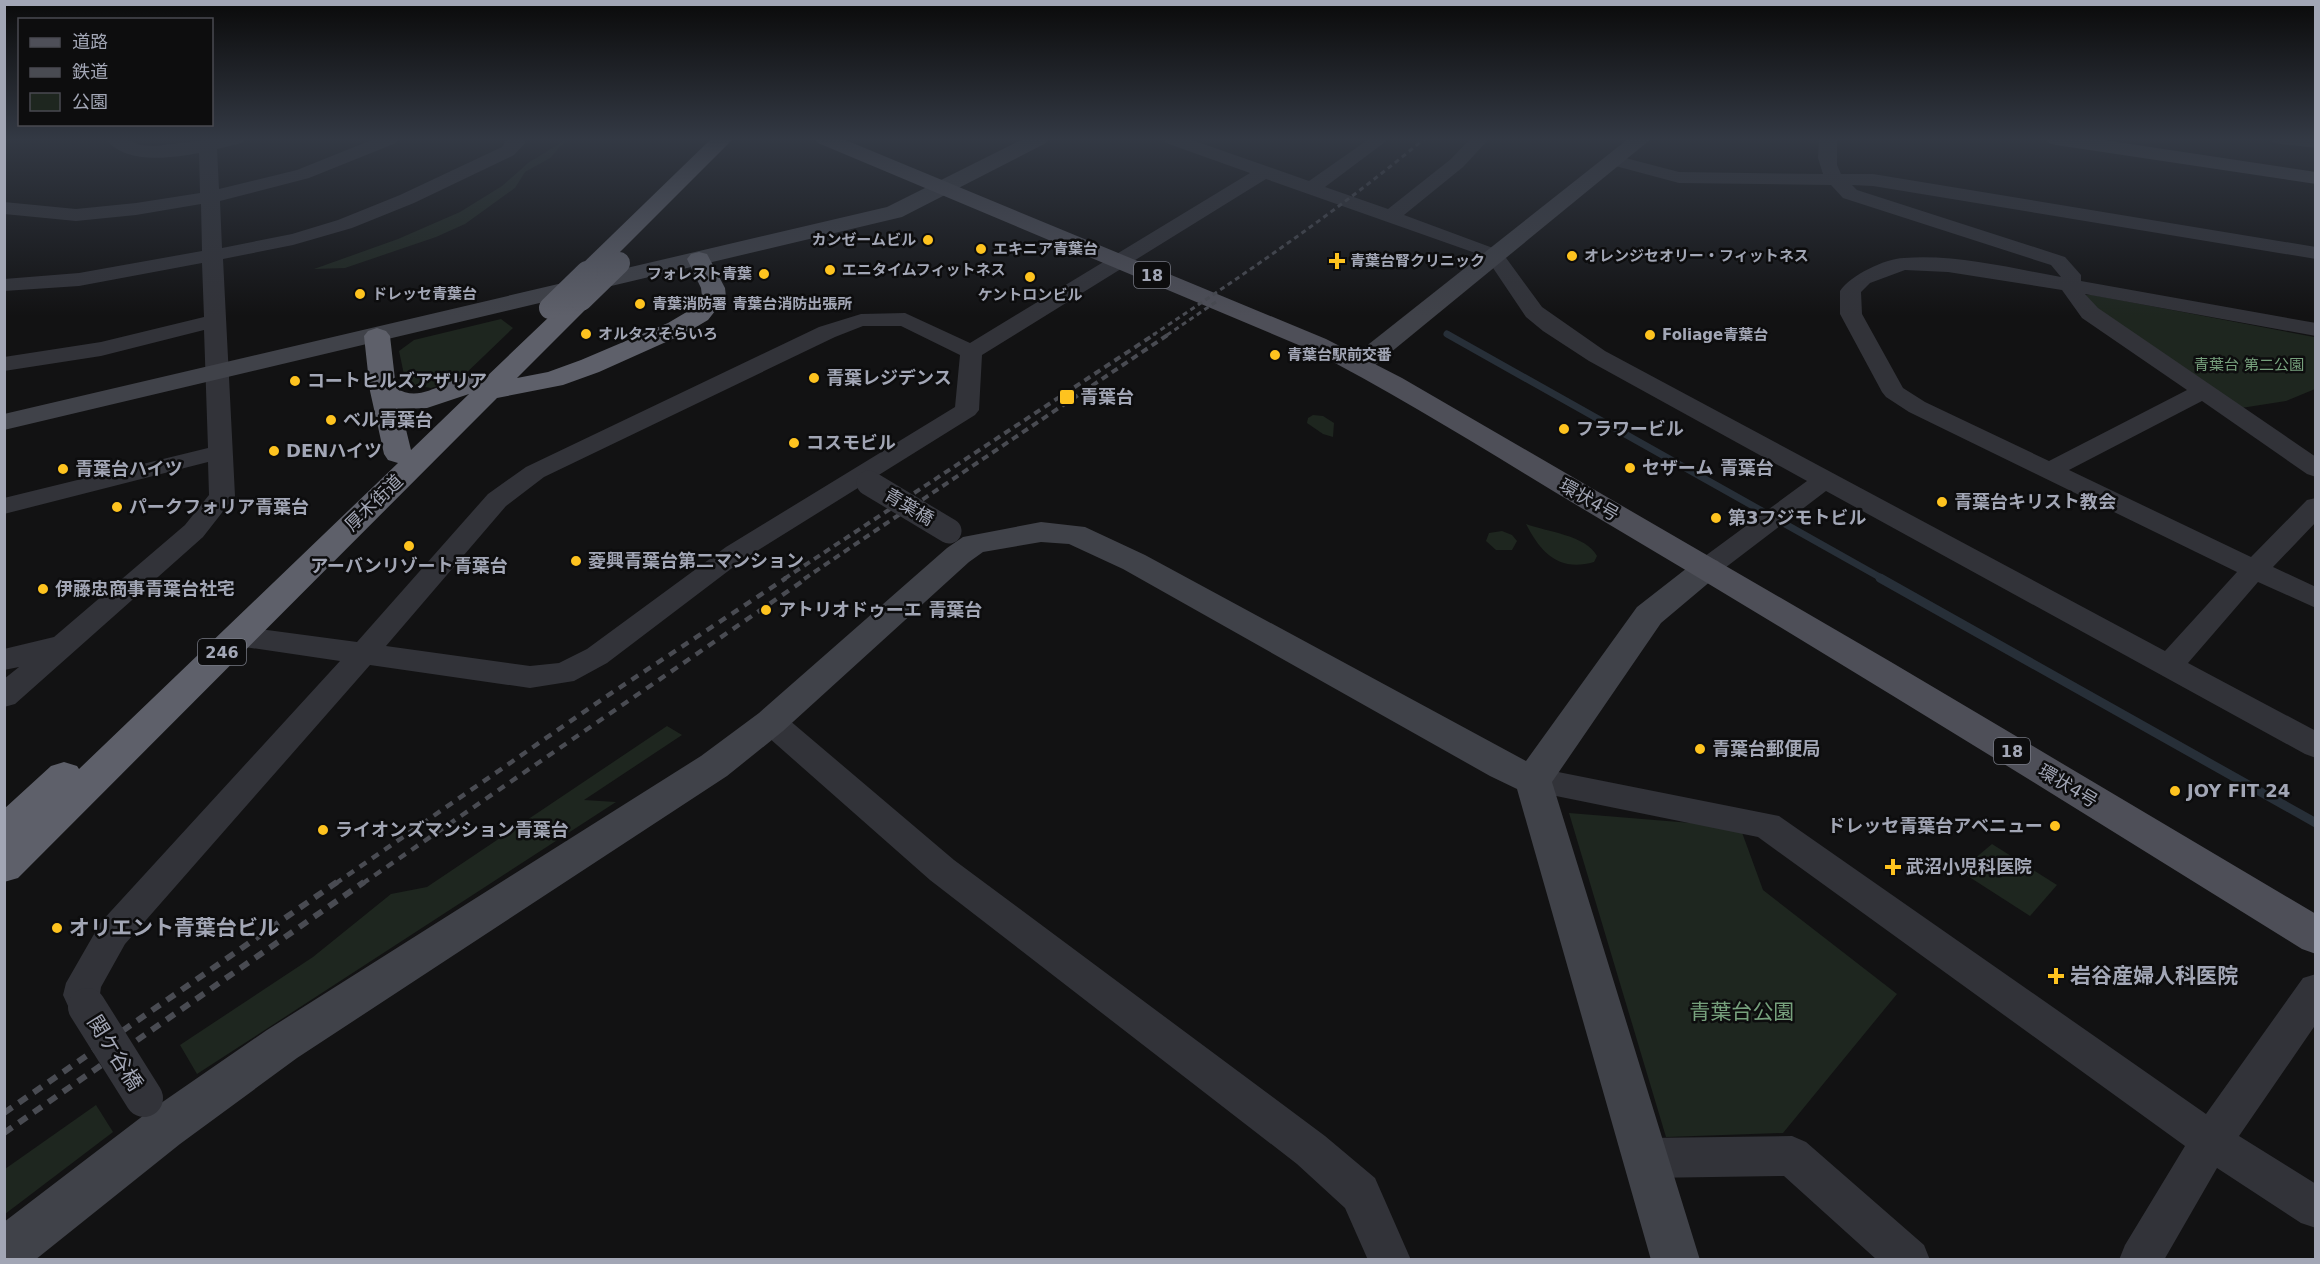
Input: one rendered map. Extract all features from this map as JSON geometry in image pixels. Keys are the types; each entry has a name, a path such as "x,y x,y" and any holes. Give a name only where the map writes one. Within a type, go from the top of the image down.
{"highway":[{"name":"厚木街道","path":"4,866 238,636 480,387 550,308 663,198"},
{"name":"厚木街道","path":"4,833 398,454 480,387 527,353 685,198"},
{"path":"383,391 391,398 422,402 480,387 554,379 590,366 677,328 699,315 714,297 713,288 699,259"},
{"path":"377,336 383,391 398,454"},
{"path":"527,353 534,363 543,367 590,366"}],"main road":[{"name":"環状4号","path":"969,198 1317,344 1414,395 1707,568 2316,936"}],"street":[{"path":"4,208 76,215 136,209 205,198"},
{"path":"4,696 194,531 222,496 211,198"},
{"path":"4,285 73,281 305,237 410,198"},
{"path":"4,422 217,374 894,212 921,198"},
{"path":"971,352 1221,198"},
{"path":"1340,198 1488,251 1494,255 1534,312 1597,356 2316,746"},
{"path":"1391,216 1413,198"},
{"path":"1359,365 1566,198"},
{"path":"1862,198 2058,261 2071,274 2070,285 2073,295 2090,313 2316,469"},
{"path":"1982,198 2316,253"},
{"path":"2316,330 2107,294 2070,285 1948,266 1903,264 1863,279 1850,291 1851,314 1894,392 1917,407 2316,599"},
{"path":"364,653 497,500 535,472 827,332 861,320 905,319 971,352"},
{"path":"4,364 101,349 214,321"},
{"path":"238,636 530,677 564,673 597,656 735,553 864,480 967,410 971,352"},
{"path":"2049,471 2203,391"},
{"path":"2286,450 2316,443"},
{"path":"4,506 220,452"},
{"name":"青葉橋","path":"864,480 962,537"},
{"path":"1533,780 1649,615 1707,568 1826,480"},
{"path":"2168,666 2253,570 2316,506"},
{"path":"4,1253 154,1113 282,1044 714,766 771,722 958,555 962,537 1041,532 1074,534 1134,562 1503,766 1533,780 1767,825 2211,1141 2316,1208"},
{"path":"4,660 64,645"},
{"name":"関ケ谷橋","path":"154,1113 87,1007 81,995 84,983 112,933 364,653"},
{"path":"771,722 942,870 1311,1150 1360,1193 1390,1260"},
{"path":"1533,780 1676,1260"},
{"path":"2140,1260 2211,1141 2316,990"},
{"path":"1647,1158 1791,1156 1909,1260"}],"green space":[{"path":"483,198 501,198 465,224 436,237 345,268 314,269 398,239 460,212"},
{"name":"青葉台 第二公園","path":"2082,295 2093,295 2314,337 2315,389 2286,401 2241,408 2104,316"},
{"path":"501,319 513,328 461,378 431,388 406,384 399,351 414,340"},
{"path":"1313,415 1323,416 1334,423 1333,437 1323,434 1307,423 1308,418"},
{"path":"1526,524 1584,543 1597,556 1594,562 1571,564 1552,558 1538,544"},
{"path":"1502,531 1512,535 1517,541 1512,550 1496,550 1486,541 1489,533"},
{"path":"667,726 682,735 584,800 616,802 197,1074 180,1045 313,957 391,894 427,887"},
{"name":"青葉台公園","path":"1569,813 1740,827 1763,890 1897,994 1783,1133 1666,1137"},
{"path":"1992,844 2057,885 2030,916 1960,871"},
{"path":"96,1105 113,1132 5,1214 5,1169"}],"waterway":[{"path":"1449,335 1447,334 1883,579"},
{"path":"1880,578 2316,823"}],"railway":[{"path":"1153,335 1257,265 1349,198"},
{"path":"1167,335 1216,302"},
{"path":"900,503 1155,334"},
{"path":"904,505 910,508 1169,334"},
{"path":"784,579 900,503"},
{"path":"900,503 904,505"},
{"path":"804,579 909,508 904,505"},
{"path":"335,884 604,698 786,578"},
{"path":"362,884 807,578"},
{"path":"4,1113 337,882"},
{"path":"4,1133 364,882"}],"place":[{"name":"カンゼームビル","path":"928,240"},
{"name":"エキニア青葉台","path":"981,249"},
{"name":"オレンジセオリー・フィットネス","path":"1572,256"},
{"name":"青葉台腎クリニック","path":"1337,261"},
{"name":"エニタイムフィットネス","path":"830,270"},
{"name":"フォレスト青葉","path":"764,274"},
{"name":"ケントロンビル","path":"1030,277"},
{"name":"ドレッセ青葉台","path":"360,294"},
{"name":"青葉消防署 青葉台消防出張所","path":"640,304"},
{"name":"オルタスそらいろ","path":"586,334"},
{"name":"Foliage青葉台","path":"1650,335"},
{"name":"青葉台駅前交番","path":"1275,355"},
{"name":"青葉レジデンス","path":"814,378"},
{"name":"コートヒルズアザリア","path":"295,381"},
{"name":"青葉台","path":"1067,397"},
{"name":"ベル青葉台","path":"331,420"},
{"name":"フラワービル","path":"1564,429"},
{"name":"コスモビル","path":"794,443"},
{"name":"DENハイツ","path":"274,451"},
{"name":"セザーム 青葉台","path":"1630,468"},
{"name":"青葉台ハイツ","path":"63,469"},
{"name":"青葉台キリスト教会","path":"1942,502"},
{"name":"パークフォリア青葉台","path":"117,507"},
{"name":"第3フジモトビル","path":"1716,518"},
{"name":"アーバンリゾート青葉台","path":"409,546"},
{"name":"菱興青葉台第二マンション","path":"576,561"},
{"name":"伊藤忠商事青葉台社宅","path":"43,589"},
{"name":"アトリオドゥーエ 青葉台","path":"766,610"},
{"name":"青葉台郵便局","path":"1700,749"},
{"name":"JOY FIT 24","path":"2175,791"},
{"name":"ドレッセ青葉台アベニュー","path":"2055,826"},
{"name":"ライオンズマンション青葉台","path":"323,830"},
{"name":"武沼小児科医院","path":"1893,867"},
{"name":"オリエント青葉台ビル","path":"57,928"},
{"name":"岩谷産婦人科医院","path":"2056,976"}]}
